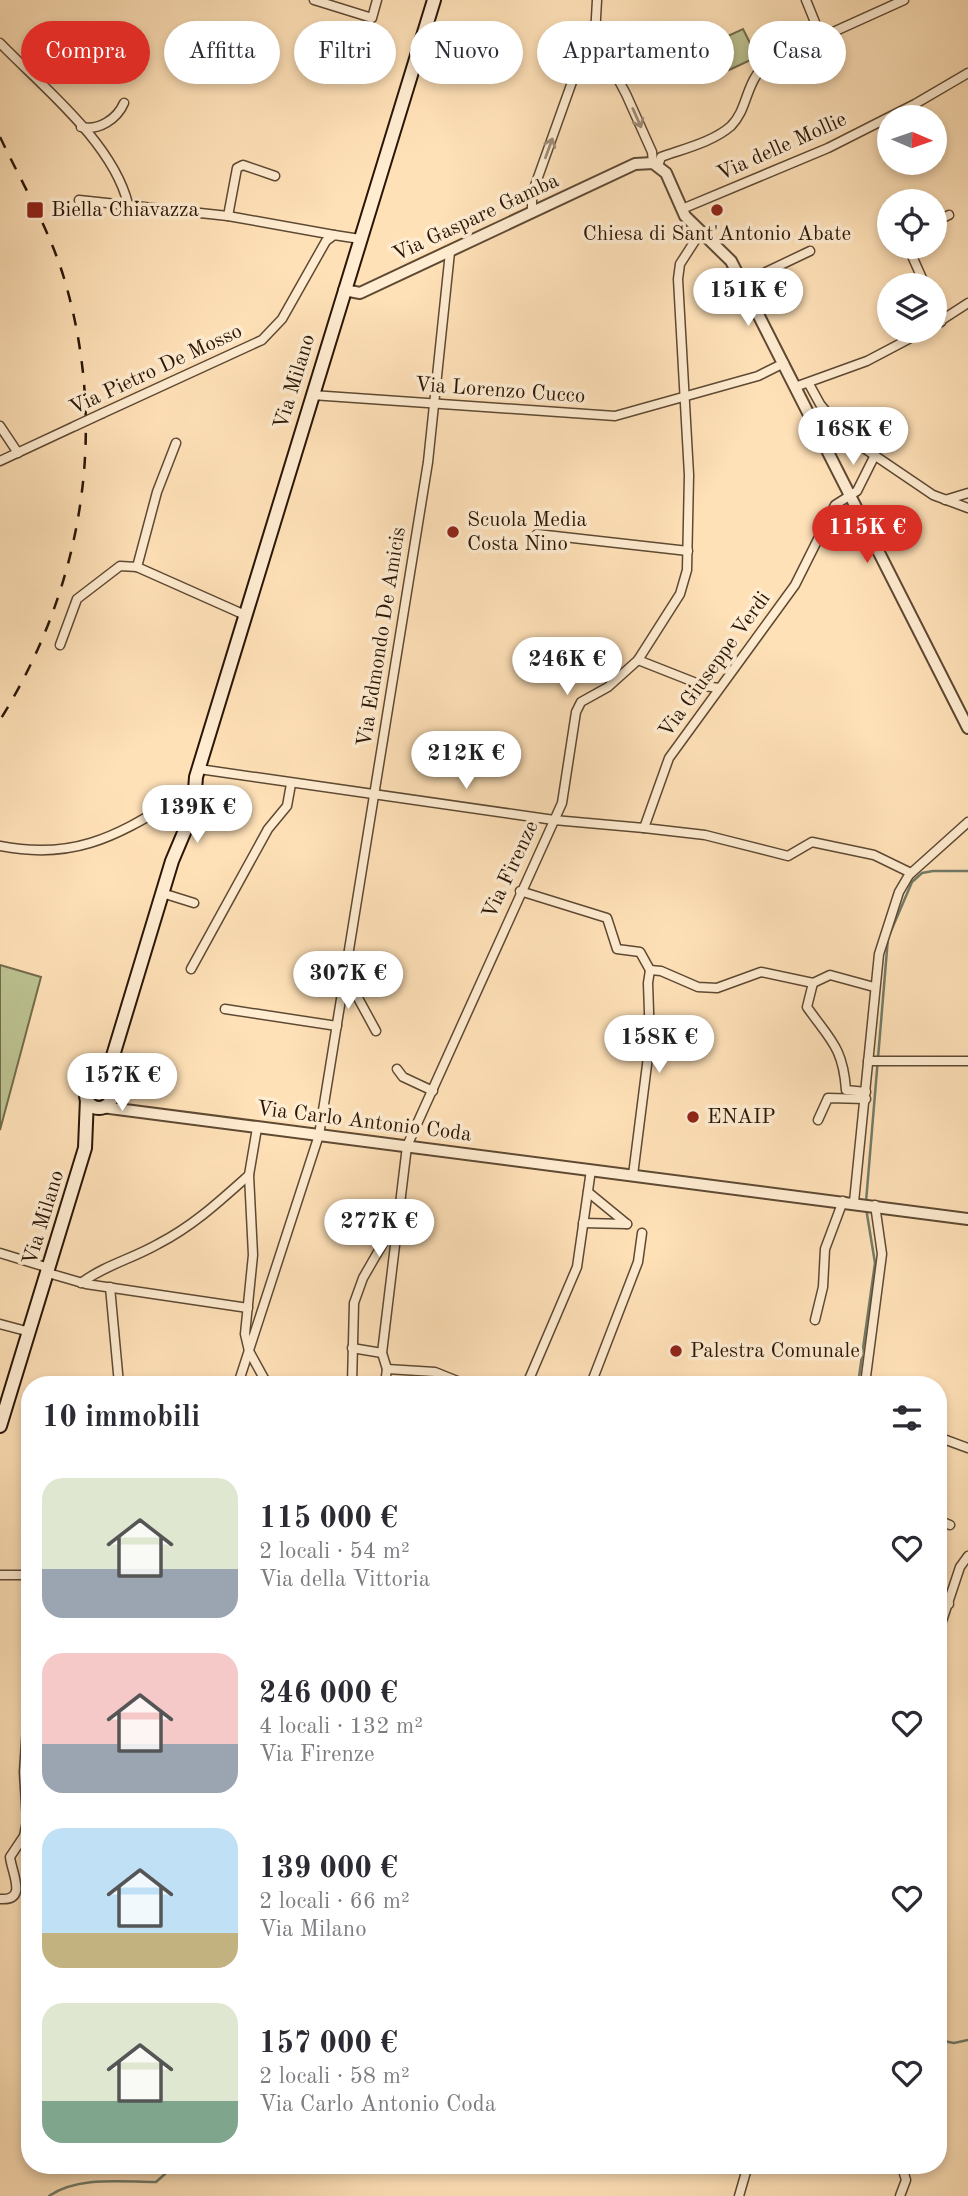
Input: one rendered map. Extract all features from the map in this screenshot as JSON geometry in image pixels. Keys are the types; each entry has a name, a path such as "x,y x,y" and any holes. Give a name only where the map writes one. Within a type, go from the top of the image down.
{"main road":[{"name":"Via Milano","path":"112,1093 111,1063 172,861 182,808 197,773 434,0"},
{"name":"Via Milano","path":"0,1426 85,1148 89,1086 96,1082 111,1063"},
{"path":"85,1148 100,1107 108,1104 112,1093 106,1084 96,1082"},
{"path":"87,1098 100,1107"}],"street":[{"path":"314,0 332,3 372,18 377,0"},
{"path":"596,21 597,0"},
{"path":"806,0 815,21"},
{"path":"846,26 904,0"},
{"path":"0,43 100,147 122,181 128,204"},
{"name":"Via delle Mollie","path":"682,209 828,148 915,104 968,73"},
{"path":"531,213 532,194 571,84"},
{"path":"621,84 655,164 666,173 682,209 700,233 726,254 743,283 849,495 965,717 968,728"},
{"path":"655,164 661,157 718,134 732,125 750,84"},
{"path":"81,127 91,129 112,120 124,103"},
{"name":"Via Gaspare Gamba","path":"344,290 360,293 623,170 646,162 655,164"},
{"path":"229,216 237,168 243,166 275,176"},
{"path":"79,200 229,216 360,239"},
{"name":"Via Firenze","path":"382,1353 407,1146 554,820 564,793 576,712 581,702 608,688 638,660 680,594 687,570 689,475 678,279 680,264 700,233"},
{"name":"Via Pietro De Mosso","path":"0,461 262,340 282,319 323,246 334,235"},
{"path":"743,283 810,251"},
{"name":"Via Edmondo De Amicis","path":"241,1376 319,1135 375,794 434,404 450,252"},
{"path":"947,317 968,303"},
{"path":"795,387 867,361 901,343"},
{"name":"Via Lorenzo Cucco","path":"312,395 615,416 758,376 784,363"},
{"path":"809,384 820,404 846,436 933,495 968,508"},
{"path":"0,426 18,453"},
{"path":"137,567 157,492 176,443"},
{"name":"Via Giuseppe Verdi","path":"644,828 669,758 795,585 835,505 856,491 875,455"},
{"path":"946,500 968,493"},
{"path":"537,534 688,551"},
{"path":"60,645 77,599 120,566 137,567 245,615"},
{"path":"638,660 704,686 719,688"},
{"path":"197,773 375,794 554,820 705,835 788,856 812,842 874,855 911,873"},
{"path":"191,969 268,829 287,806 291,784"},
{"path":"0,846 31,851 100,842 153,814 182,808"},
{"path":"815,1320 823,1287 825,1249 848,1202 866,1095 879,954 899,892 911,873 968,822"},
{"path":"520,891 607,918 617,949 640,951 650,970 650,1041 633,1175"},
{"path":"162,893 194,904"},
{"path":"650,970 661,971 698,987 717,988 761,972 813,983 830,975 874,987"},
{"path":"346,976 376,1031"},
{"path":"813,983 807,1007 837,1046 844,1063 846,1090 866,1095"},
{"path":"225,1009 337,1026"},
{"path":"650,1041 682,1043 697,1051"},
{"path":"868,1061 968,1061"},
{"path":"397,1069 403,1077 433,1091"},
{"name":"Via Carlo Antonio Coda","path":"112,1093 119,1104 133,1111"},
{"path":"818,1121 828,1098 866,1095"},
{"name":"Via Carlo Antonio Coda","path":"100,1107 968,1219"},
{"path":"257,1128 249,1175 253,1255 245,1334 249,1352 262,1376"},
{"path":"530,1376 577,1267 591,1170"},
{"path":"80,1283 117,1261 157,1245 180,1232 249,1175"},
{"path":"583,1223 626,1224 588,1192"},
{"path":"866,1376 882,1254 875,1205"},
{"path":"352,1376 354,1303 363,1278 399,1216"},
{"path":"594,1376 638,1262 642,1233"},
{"path":"0,1253 80,1283 248,1308"},
{"path":"110,1287 118,1376"},
{"path":"0,1324 30,1332"},
{"path":"352,1348 382,1353 387,1369 386,1376"},
{"path":"387,1369 435,1372 445,1376"},
{"path":"947,1440 968,1448"},
{"path":"947,1609 960,1567 968,1556"},
{"path":"0,1575 21,1575"},
{"path":"0,1899 11,1899 18,1888 10,1857 21,1840"},
{"path":"739,2196 745,2174"},
{"path":"900,2196 906,2180 904,2174"}],"green space":[{"path":"743,29 748,39 748,61 734,68 734,33"},
{"path":"0,965 41,977 0,1130"}],"waterway":[{"path":"866,1202 888,938 912,882 922,873 968,871"},
{"path":"859,1376 875,1263 866,1208"},
{"path":"947,2042 968,2040"},
{"path":"49,2196 73,2185 115,2181 156,2182 165,2174"}],"railway":[{"path":"0,137 58,260 78,335 85,392 85,449 80,506 69,562 51,616 28,669 0,720"}],"place":[{"name":"Biella Chiavazza","path":"35,210"},
{"name":"Chiesa di Sant'Antonio Abate","path":"717,210"},
{"name":"Scuola Media Costa Nino","path":"453,532"},
{"name":"ENAIP","path":"693,1117"},
{"name":"Palestra Comunale","path":"676,1351"}]}
